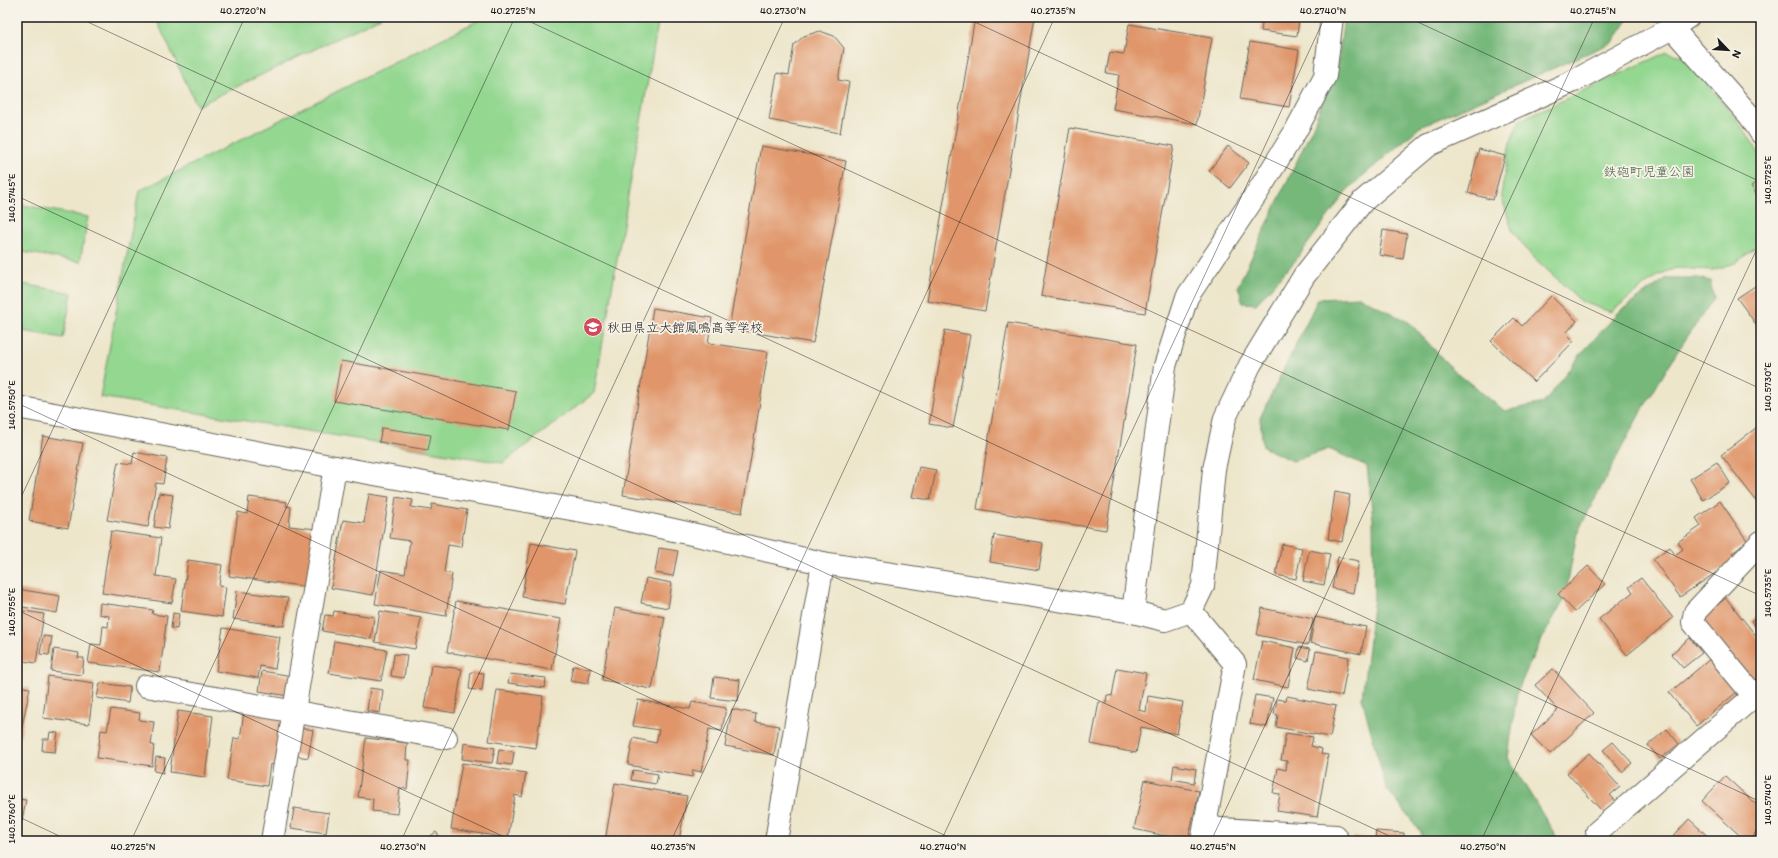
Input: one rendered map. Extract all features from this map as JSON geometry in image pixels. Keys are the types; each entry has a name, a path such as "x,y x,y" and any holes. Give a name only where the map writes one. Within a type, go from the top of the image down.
{"street":[{"path":"1133,612 1165,366 1187,298 1257,193 1295,132 1325,76 1332,17"},
{"path":"17,407 335,467 610,516 823,563 1133,612 1166,620 1191,612 1203,586 1214,469 1225,418 1250,365 1304,276 1363,201 1429,145 1574,81 1680,23 1750,116 1761,133"},
{"path":"272,841 335,467"},
{"path":"1597,832 1758,693 1694,622 1695,612 1761,542"},
{"path":"776,841 823,563"},
{"path":"1191,612 1235,664 1203,834 1336,836"},
{"path":"146,686 446,738"}],"green space":[{"path":"155,17 381,17 197,106"},
{"path":"485,17 659,17 594,393 503,463 100,397 139,191"},
{"path":"1344,17 1630,17 1613,42 1420,127 1350,187 1295,261 1256,304 1243,303 1238,286 1312,129 1338,61"},
{"name":"鉄砲町児童公園","path":"1667,52 1686,57 1740,124 1761,156 1761,243 1735,263 1713,270 1676,268 1658,275 1611,312 1582,302 1530,254 1512,230 1501,195 1510,143 1520,120"},
{"path":"17,204 88,217 80,262 17,251"},
{"path":"1667,278 1699,278 1710,281 1714,298 1677,352 1638,417 1577,533 1565,597 1536,650 1517,692 1508,758 1559,841 1421,841 1421,832 1386,788 1362,698 1374,598 1373,518 1367,466 1329,449 1293,461 1263,447 1260,418 1318,299 1360,297 1410,323 1453,370 1505,411 1544,403 1580,355 1619,312"},
{"path":"17,283 72,293 63,338 17,330"}],"building":[{"path":"975,17 1035,17 985,311 927,301"},
{"path":"1263,17 1299,19 1297,36 1261,31"},
{"path":"1129,24 1212,38 1197,124 1113,109 1119,75 1106,73 1110,52 1124,54"},
{"path":"820,31 834,36 844,48 838,80 849,82 840,133 769,120 777,73 789,75 794,45 804,36"},
{"path":"1250,42 1299,50 1289,107 1240,99"},
{"path":"1070,128 1174,146 1145,313 1041,296"},
{"path":"761,146 846,161 813,343 729,328"},
{"path":"1228,146 1249,163 1230,188 1209,171"},
{"path":"1479,149 1505,156 1493,200 1468,193"},
{"path":"1761,179 1761,201 1751,186"},
{"path":"1383,230 1407,234 1403,259 1379,255"},
{"path":"1761,282 1761,325 1758,327 1737,298"},
{"path":"1551,296 1577,321 1566,333 1574,341 1534,382 1491,341 1514,318 1522,326"},
{"path":"653,308 712,318 708,343 768,352 742,513 623,495"},
{"path":"1008,323 1137,344 1106,530 977,509"},
{"path":"945,330 970,335 953,428 929,424"},
{"path":"341,361 516,391 509,430 334,401"},
{"path":"1761,424 1761,507 1721,455"},
{"path":"382,428 431,435 428,450 379,442"},
{"path":"43,436 83,443 68,528 29,521"},
{"path":"134,452 167,458 163,484 156,483 148,527 107,520 118,462 132,464"},
{"path":"1717,462 1730,483 1703,500 1690,479"},
{"path":"919,467 936,470 930,500 912,497"},
{"path":"1335,492 1350,495 1342,542 1328,539"},
{"path":"159,493 173,495 168,529 154,527"},
{"path":"369,494 389,497 373,595 331,588 343,520 364,523"},
{"path":"249,497 287,502 286,506 291,507 289,526 316,529 308,587 229,576 238,512 247,514"},
{"path":"396,497 413,500 411,507 431,510 432,504 467,510 461,547 448,545 444,572 452,574 446,616 375,604 381,570 405,574 410,541 390,538"},
{"path":"1720,501 1748,542 1732,553 1736,559 1680,597 1653,559 1670,547 1675,555 1683,549 1678,542 1701,526 1696,518"},
{"path":"111,531 161,538 156,576 176,579 172,603 102,593"},
{"path":"994,535 1043,543 1039,570 990,562"},
{"path":"531,543 575,551 565,604 522,597"},
{"path":"1282,544 1302,548 1296,579 1276,575"},
{"path":"659,548 678,551 673,576 655,573"},
{"path":"1309,550 1330,554 1324,585 1303,581"},
{"path":"1338,557 1359,561 1353,593 1332,588"},
{"path":"188,560 222,565 219,586 226,587 222,617 181,611"},
{"path":"1588,566 1605,584 1575,612 1558,594"},
{"path":"646,578 672,583 668,608 641,603"},
{"path":"1641,578 1673,618 1627,655 1599,619 1633,592 1629,587"},
{"path":"17,589 60,596 57,613 17,606"},
{"path":"237,591 288,598 284,626 233,619"},
{"path":"1726,598 1761,642 1761,679 1754,685 1701,618"},
{"path":"456,601 561,619 552,670 447,652"},
{"path":"100,603 153,610 152,614 167,616 160,672 88,663 91,644 101,645 103,626 108,627 109,616 99,614"},
{"path":"615,608 665,617 652,689 602,680"},
{"path":"1262,608 1313,619 1308,645 1257,635"},
{"path":"17,610 44,614 36,663 17,660"},
{"path":"334,611 374,617 371,639 322,631 325,615 333,616"},
{"path":"380,611 421,618 415,649 375,642"},
{"path":"1761,612 1761,633 1751,621"},
{"path":"173,613 179,614 177,629 171,628"},
{"path":"1315,617 1366,627 1361,654 1310,643"},
{"path":"223,628 280,637 275,669 260,666 258,678 216,671"},
{"path":"43,636 52,637 49,655 40,654"},
{"path":"1690,638 1702,653 1683,668 1671,654"},
{"path":"334,641 387,650 381,681 329,673"},
{"path":"1262,641 1295,648 1288,687 1254,680"},
{"path":"1299,647 1310,649 1308,661 1297,658"},
{"path":"54,649 79,653 78,658 84,658 82,675 51,671"},
{"path":"1316,651 1349,657 1342,696 1308,689"},
{"path":"394,654 407,655 404,678 391,676"},
{"path":"1710,659 1737,692 1696,726 1669,693"},
{"path":"431,665 462,669 455,713 424,708"},
{"path":"573,666 591,669 588,684 570,681"},
{"path":"1117,668 1146,673 1139,710 1146,712 1148,696 1183,702 1177,734 1141,727 1136,753 1091,744 1099,702 1106,703 1107,695 1112,696"},
{"path":"1553,669 1594,713 1550,754 1531,735 1558,710 1535,685"},
{"path":"262,671 292,676 288,696 259,691"},
{"path":"471,672 484,673 482,691 469,689"},
{"path":"510,674 546,678 545,688 508,683"},
{"path":"48,676 94,683 89,724 43,718"},
{"path":"714,677 740,680 738,701 711,698"},
{"path":"100,683 130,687 128,703 97,698"},
{"path":"17,686 30,688 19,741 17,741"},
{"path":"370,688 383,690 380,713 367,711"},
{"path":"497,690 543,696 536,748 489,741"},
{"path":"1255,695 1273,698 1267,727 1250,724"},
{"path":"1287,696 1336,706 1330,737 1276,727 1278,715 1274,714 1277,699 1286,701"},
{"path":"638,700 690,709 692,702 726,708 722,731 709,729 701,772 693,770 692,777 628,765 633,738 656,743 659,730 633,726"},
{"path":"111,709 140,713 139,720 154,722 151,745 154,745 152,766 97,758 101,730 107,731"},
{"path":"732,709 756,714 755,722 779,726 774,755 725,746"},
{"path":"178,711 213,716 205,777 170,772"},
{"path":"244,711 285,718 277,765 270,764 267,786 227,780 234,738 240,739"},
{"path":"297,727 313,730 308,758 292,755"},
{"path":"1667,729 1679,744 1660,759 1648,745"},
{"path":"50,732 58,733 55,752 42,751 43,739 49,739"},
{"path":"1286,733 1313,737 1311,746 1322,749 1321,754 1328,755 1317,817 1277,811 1280,794 1273,793 1278,768 1286,770 1287,761 1281,760"},
{"path":"366,738 407,743 406,760 410,760 407,789 400,788 397,814 372,811 373,799 358,797"},
{"path":"1613,742 1632,763 1622,772 1603,750"},
{"path":"464,743 495,748 492,763 462,759"},
{"path":"499,749 514,752 512,765 497,763"},
{"path":"1589,753 1620,787 1610,795 1616,801 1603,812 1567,773"},
{"path":"156,757 165,758 163,773 154,771"},
{"path":"462,763 526,773 522,797 515,795 508,838 451,829"},
{"path":"1174,765 1196,769 1194,783 1172,779"},
{"path":"633,770 658,774 656,784 631,780"},
{"path":"1725,776 1761,809 1761,841 1746,841 1702,801"},
{"path":"1145,780 1199,791 1188,841 1134,829"},
{"path":"615,783 687,796 679,841 605,841"},
{"path":"17,799 26,800 20,830 17,829"},
{"path":"294,808 329,813 326,833 291,828"},
{"path":"1689,819 1713,841 1669,841"},
{"path":"1376,831 1404,833 1404,841 1354,841 1354,837 1375,839"},
{"path":"436,832 443,841 424,841"}],"place":[{"name":"秋田県立大館鳳鳴高等学校","path":"593,327"}]}
